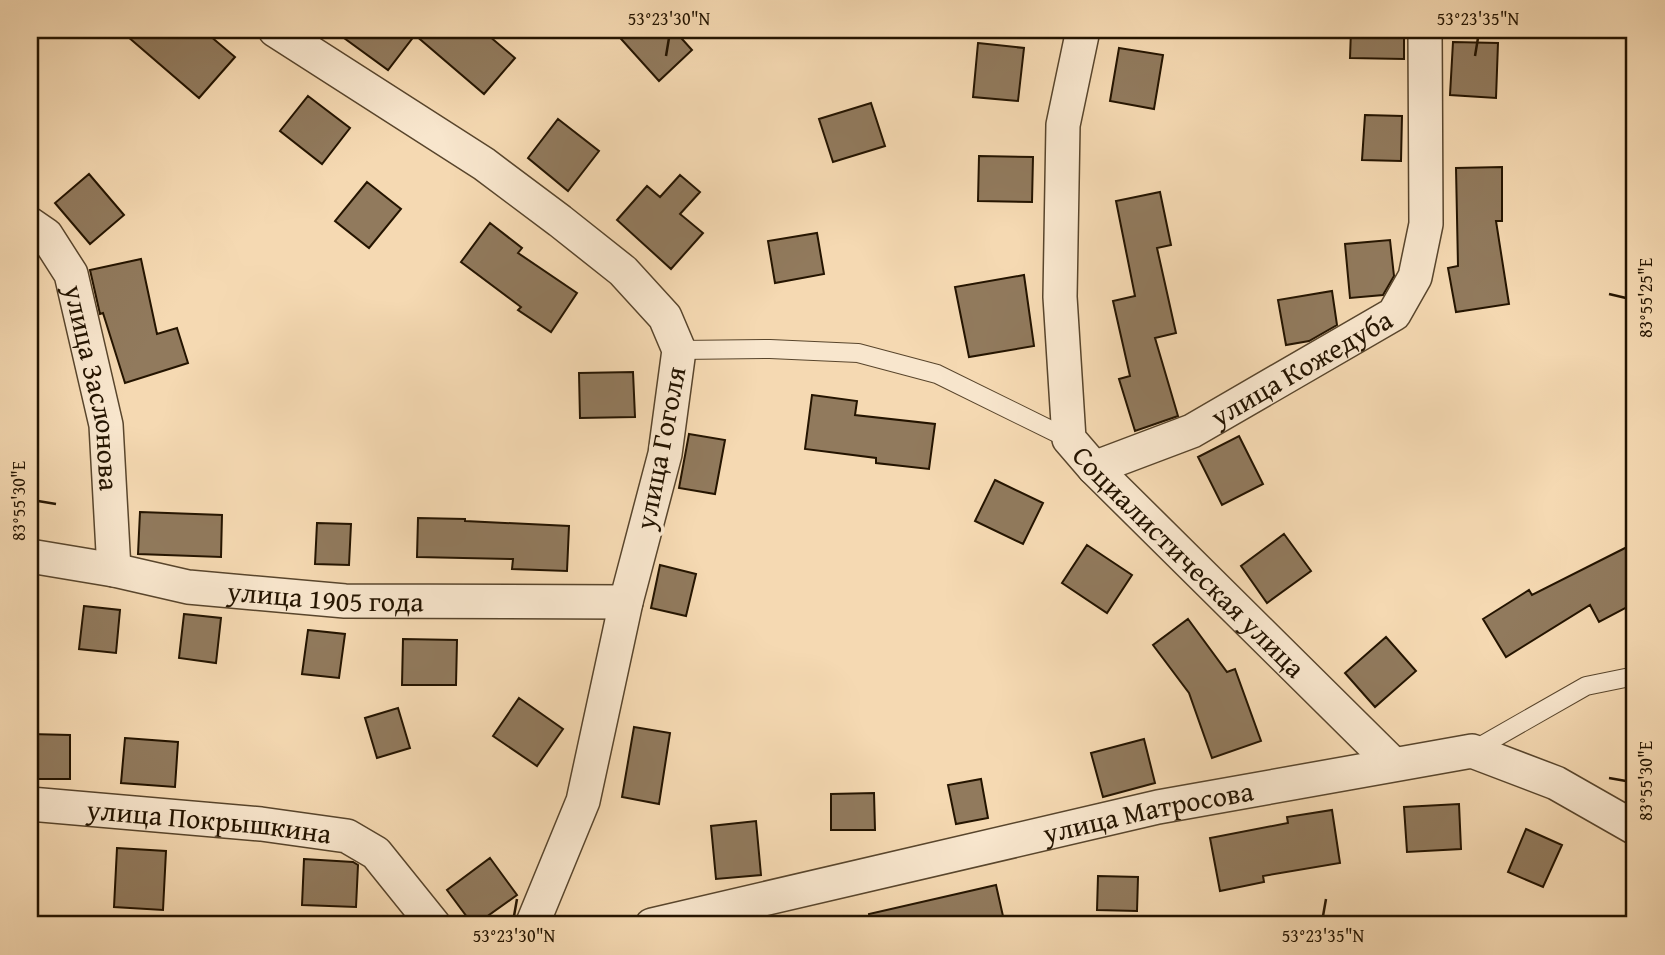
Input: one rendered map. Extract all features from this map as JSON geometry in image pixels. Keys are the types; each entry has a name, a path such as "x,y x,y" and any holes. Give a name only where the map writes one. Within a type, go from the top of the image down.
{"street":[{"name":"улица Гоголя","path":"275,30 484,164 570,229 622,271 664,317 679,350 665,454 626,602 583,801 532,925"},
{"name":"Социалистическая улица","path":"1083,30 1063,125 1060,297 1069,439 1094,468 1393,764"},
{"name":"улица Кожедуба","path":"1094,468 1192,431 1394,314 1415,277 1426,224 1425,30"},
{"name":"улица Заслонова","path":"30,224 46,235 71,274 106,425 114,570"},
{"name":"улица 1905 года","path":"30,556 114,570 188,587 345,601 626,602"},
{"name":"улица Матросова","path":"652,925 1158,807 1472,751"},
{"path":"1472,751 1556,783 1635,828"},
{"name":"улица Покрышкина","path":"30,804 261,824 347,836 376,853 434,925"}],"lane":[{"path":"679,350 770,349 858,353 937,374 1069,439"},
{"path":"1472,751 1586,686 1635,676"}],"building":[{"path":"120,30 203,30 235,57 199,98"},
{"path":"333,30 482,30 515,58 484,94 415,35 388,70"},
{"path":"613,30 674,30 692,50 659,81"},
{"path":"1351,30 1404,30 1404,59 1350,58"},
{"path":"1453,42 1498,43 1496,98 1450,95"},
{"path":"978,43 1024,48 1018,101 973,97"},
{"path":"1119,48 1163,55 1154,109 1110,101"},
{"path":"308,96 350,128 322,164 280,131"},
{"path":"871,103 885,146 833,162 819,119"},
{"path":"1365,115 1402,116 1401,161 1362,160"},
{"path":"558,119 599,151 568,191 528,158"},
{"path":"979,156 1033,157 1032,202 978,201"},
{"path":"1502,167 1502,221 1496,221 1509,304 1456,312 1448,268 1458,266 1456,168"},
{"path":"89,174 124,215 90,244 55,203"},
{"path":"680,175 700,192 680,214 703,233 671,269 617,220 647,186 660,197"},
{"path":"367,182 401,209 369,248 335,221"},
{"path":"1160,192 1171,245 1157,248 1176,333 1155,338 1178,416 1135,431 1119,379 1130,376 1113,301 1135,296 1116,201"},
{"path":"490,223 522,248 518,253 577,293 551,332 518,310 521,307 461,262"},
{"path":"817,233 824,274 775,283 768,241"},
{"path":"1390,240 1394,276 1383,295 1350,298 1345,244"},
{"path":"141,259 157,334 177,328 188,363 125,383 103,313 100,314 90,270"},
{"path":"1024,275 1034,346 969,357 955,287"},
{"path":"1332,291 1337,325 1309,341 1286,345 1278,300"},
{"path":"633,372 635,417 580,418 579,373"},
{"path":"812,395 857,401 855,415 935,424 929,469 876,463 876,458 805,449"},
{"path":"689,434 725,440 715,494 679,488"},
{"path":"1239,436 1263,484 1222,505 1198,457"},
{"path":"995,480 1043,503 1023,544 975,521"},
{"path":"140,512 222,515 221,557 138,554"},
{"path":"418,518 569,526 567,571 512,569 513,559 417,557"},
{"path":"317,523 351,524 349,565 315,564"},
{"path":"1284,534 1311,571 1267,603 1241,566"},
{"path":"1635,543 1635,603 1599,622 1590,605 1506,657 1483,619 1529,590 1532,595"},
{"path":"1087,545 1132,575 1107,613 1062,583"},
{"path":"660,565 696,574 686,616 651,608"},
{"path":"84,606 120,610 116,653 79,649"},
{"path":"184,614 221,618 216,663 179,658"},
{"path":"1188,619 1227,672 1235,669 1261,741 1212,758 1189,693 1153,645"},
{"path":"308,630 345,634 339,678 302,674"},
{"path":"1386,637 1416,671 1375,707 1345,673"},
{"path":"403,639 457,640 456,685 402,685"},
{"path":"519,698 563,729 537,766 493,736"},
{"path":"398,708 410,748 377,758 365,718"},
{"path":"634,727 670,733 659,804 622,797"},
{"path":"30,734 70,735 70,779 30,779"},
{"path":"125,738 178,742 175,787 121,783"},
{"path":"1144,739 1155,783 1103,797 1091,753"},
{"path":"981,779 988,818 956,824 948,785"},
{"path":"874,793 875,830 831,830 831,794"},
{"path":"1459,804 1461,849 1407,852 1404,807"},
{"path":"1332,810 1340,863 1263,876 1264,882 1220,891 1210,838 1288,823 1287,817"},
{"path":"756,821 761,875 716,879 711,826"},
{"path":"1526,829 1562,845 1543,887 1508,872"},
{"path":"117,848 166,851 163,910 114,907"},
{"path":"490,858 517,895 473,925 447,890"},
{"path":"304,859 353,862 358,865 356,907 302,905"},
{"path":"1098,876 1138,877 1137,911 1097,910"},
{"path":"996,885 1005,925 870,925 869,914"}]}
